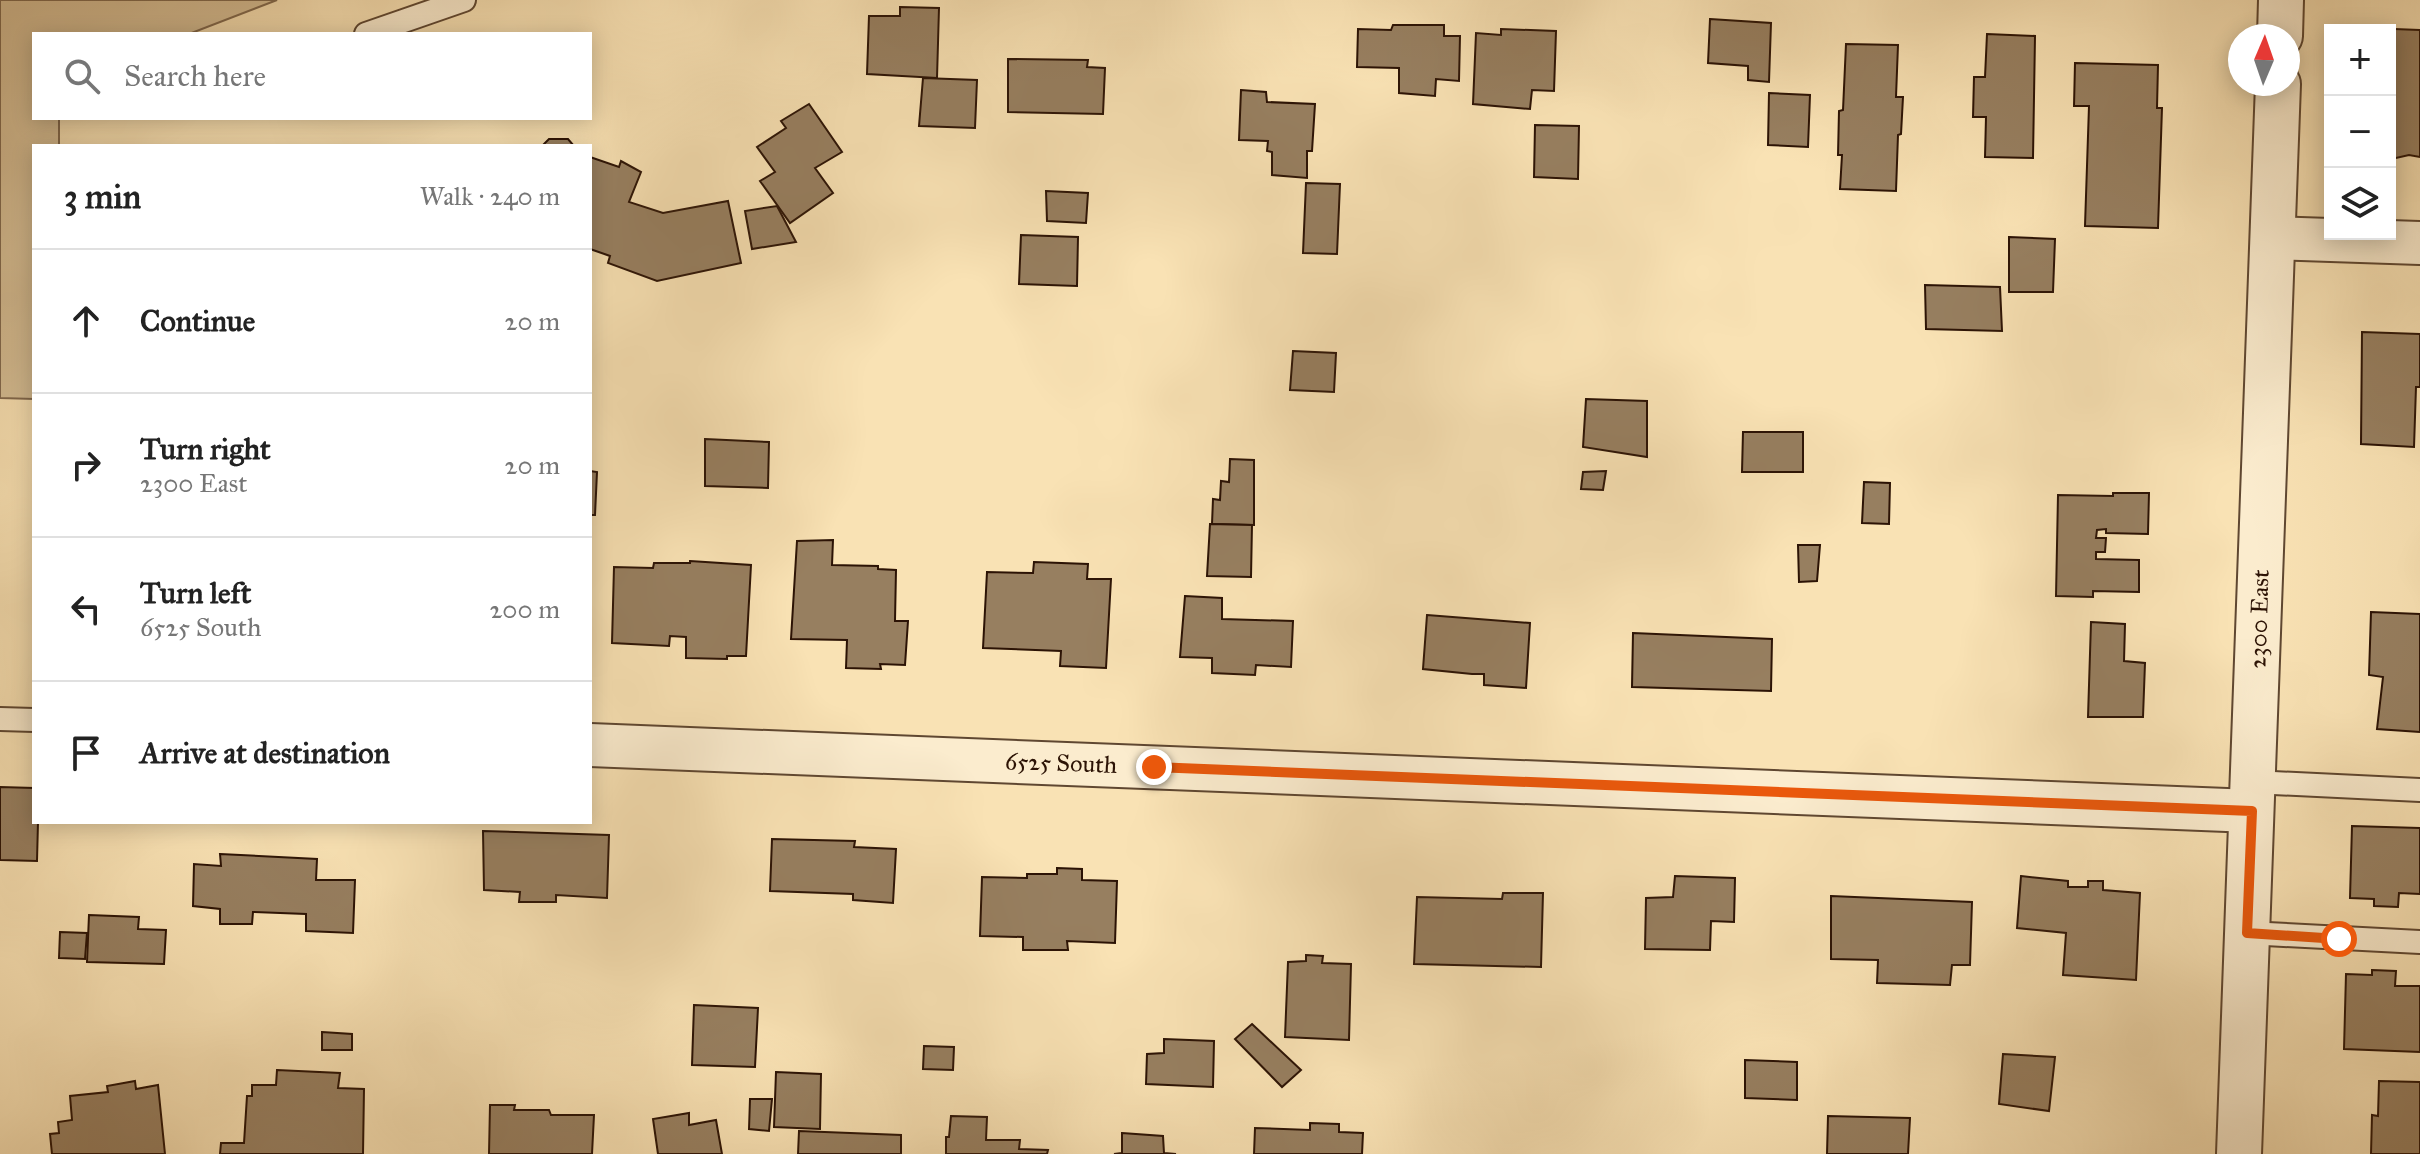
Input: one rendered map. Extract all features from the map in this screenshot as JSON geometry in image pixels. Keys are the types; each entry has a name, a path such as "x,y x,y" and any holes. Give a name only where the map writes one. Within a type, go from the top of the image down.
{"street":[{"path":"2280,24 2281,0"},
{"name":"2300 East","path":"2239,1154 2278,96"},
{"path":"2273,238 2420,243"},
{"name":"6525 South","path":"592,745 2252,797"}],"lane":[{"path":"372,32 464,0"},
{"path":"0,719 32,720"},
{"path":"2252,797 2420,790"},
{"path":"2247,933 2420,942"}],"shaded area":[{"path":"0,0 277,0 194,32 32,32 32,120 59,120 59,144 32,144 32,399 0,398"}],"building":[{"path":"900,7 939,8 937,78 867,74 869,16 900,16"},
{"path":"1710,19 1771,23 1769,82 1748,80 1748,66 1708,63"},
{"path":"1393,25 1444,25 1444,36 1460,36 1459,81 1436,79 1435,96 1399,93 1399,68 1357,67 1358,29 1391,30"},
{"path":"1501,29 1556,31 1554,91 1532,90 1530,109 1473,104 1476,33 1501,35"},
{"path":"2396,29 2420,30 2420,157 2409,155 2396,158"},
{"path":"1987,34 2035,36 2033,158 1985,157 1986,117 1973,117 1974,77 1985,77"},
{"path":"1846,44 1898,45 1896,97 1903,97 1896,191 1840,189 1842,155 1838,155 1839,111 1843,110"},
{"path":"1008,59 1088,60 1087,67 1105,68 1103,114 1008,112"},
{"path":"2075,63 2158,65 2157,108 2162,108 2158,228 2085,226 2089,106 2074,106"},
{"path":"923,78 977,80 975,128 919,126"},
{"path":"1241,90 1266,92 1267,102 1315,104 1312,151 1307,151 1307,178 1272,175 1272,152 1267,151 1268,141 1239,140"},
{"path":"1769,93 1810,95 1808,147 1768,145"},
{"path":"809,104 842,152 815,168 833,193 790,223 760,181 775,172 757,147 786,128 781,121"},
{"path":"1535,125 1579,126 1578,179 1534,177"},
{"path":"549,139 568,139 572,144 544,144"},
{"path":"592,158 619,167 621,161 641,172 629,202 663,213 728,201 741,263 657,281 608,263 610,256 592,250"},
{"path":"1306,183 1340,184 1337,254 1303,253"},
{"path":"1046,191 1088,193 1086,223 1047,221"},
{"path":"777,206 796,242 752,249 745,211"},
{"path":"1021,235 1078,237 1077,286 1019,284"},
{"path":"2009,237 2055,239 2053,292 2009,292"},
{"path":"1925,285 2000,287 2002,331 1926,329"},
{"path":"2362,332 2420,334 2420,387 2416,387 2414,447 2361,444"},
{"path":"1293,351 1336,353 1334,392 1290,390"},
{"path":"1586,399 1647,401 1647,457 1583,447"},
{"path":"1743,432 1803,432 1803,472 1742,472"},
{"path":"705,439 769,442 768,488 705,486"},
{"path":"1230,459 1254,460 1254,525 1212,524 1213,499 1220,500 1221,481 1229,482"},
{"path":"592,471 597,472 595,515 592,515"},
{"path":"1606,471 1603,490 1581,489 1583,472"},
{"path":"1864,482 1890,483 1889,524 1862,523"},
{"path":"2113,493 2149,493 2148,534 2106,533 2106,529 2097,530 2096,538 2106,538 2105,552 2096,552 2096,559 2139,560 2139,592 2093,591 2093,597 2056,596 2058,495 2113,496"},
{"path":"1210,524 1252,525 1251,577 1207,576"},
{"path":"833,540 832,565 878,566 878,569 896,570 895,621 908,621 905,665 880,664 881,669 846,668 847,640 791,639 797,541"},
{"path":"1798,545 1820,545 1817,581 1799,582"},
{"path":"690,561 751,565 746,656 686,658 686,637 670,636 669,646 612,643 614,567 653,568 654,563"},
{"path":"1034,562 1088,564 1087,579 1111,579 1106,668 1060,666 1061,651 983,648 987,572 1033,573"},
{"path":"1185,596 1222,598 1222,619 1293,621 1291,667 1256,665 1255,675 1212,673 1212,658 1180,657"},
{"path":"2371,612 2420,614 2420,732 2377,729 2383,677 2369,675"},
{"path":"1427,615 1530,623 1526,688 1484,685 1484,674 1423,669"},
{"path":"2091,622 2125,624 2124,661 2145,663 2143,717 2088,717"},
{"path":"1633,633 1772,639 1771,691 1632,687"},
{"path":"0,787 32,788 32,824 38,824 37,861 0,860"},
{"path":"2352,826 2420,828 2420,894 2399,893 2398,907 2374,906 2374,899 2350,898"},
{"path":"483,831 609,835 607,898 556,895 556,902 519,902 520,892 484,890"},
{"path":"772,839 855,841 854,847 896,849 893,903 853,900 853,894 770,891"},
{"path":"220,854 317,859 316,880 355,880 353,933 306,931 306,914 253,912 252,924 220,924 220,909 193,906 194,864 221,866"},
{"path":"1057,868 1082,869 1082,880 1117,881 1115,943 1067,941 1068,950 1023,950 1023,937 980,936 982,877 1027,878 1027,874 1057,874"},
{"path":"1675,876 1735,878 1734,922 1711,921 1710,950 1645,949 1646,898 1673,897"},
{"path":"2021,876 2068,881 2068,887 2088,887 2088,881 2103,881 2103,890 2140,893 2136,980 2063,975 2066,933 2017,928"},
{"path":"1503,893 1543,893 1541,967 1414,964 1417,897 1502,899"},
{"path":"1831,896 1972,902 1970,965 1952,965 1950,985 1877,983 1878,960 1831,959"},
{"path":"89,915 139,917 138,929 166,930 164,964 87,962"},
{"path":"60,932 87,933 85,959 59,958"},
{"path":"1306,955 1323,956 1322,963 1351,964 1349,1040 1285,1037 1288,962 1306,961"},
{"path":"2372,970 2396,971 2395,986 2420,986 2420,1052 2344,1049 2346,974 2372,975"},
{"path":"694,1005 758,1008 755,1067 692,1065"},
{"path":"1252,1024 1301,1070 1282,1087 1235,1039"},
{"path":"322,1032 352,1034 352,1050 322,1050"},
{"path":"1164,1039 1214,1041 1213,1087 1146,1084 1147,1054 1164,1053"},
{"path":"924,1046 954,1047 953,1070 923,1069"},
{"path":"2003,1054 2055,1057 2049,1111 1999,1104"},
{"path":"1745,1060 1797,1062 1797,1100 1745,1098"},
{"path":"277,1070 340,1073 338,1088 364,1089 363,1154 220,1154 221,1143 244,1143 247,1096 252,1096 252,1085 276,1085"},
{"path":"776,1072 821,1074 820,1129 774,1127"},
{"path":"135,1081 136,1089 158,1085 165,1154 52,1154 50,1134 59,1133 58,1122 72,1120 70,1096 108,1092 107,1086"},
{"path":"2379,1081 2420,1082 2420,1154 2371,1154 2372,1115 2378,1116"},
{"path":"750,1099 772,1099 769,1131 749,1129"},
{"path":"490,1105 515,1105 514,1110 549,1110 551,1115 594,1115 592,1154 489,1154"},
{"path":"689,1113 689,1125 716,1120 722,1154 658,1154 653,1119"},
{"path":"951,1116 987,1117 986,1140 1020,1140 1019,1149 1048,1150 1047,1154 946,1154"},
{"path":"1828,1116 1910,1118 1908,1154 1827,1154"},
{"path":"1310,1123 1339,1124 1339,1132 1363,1133 1362,1154 1254,1154 1255,1128 1310,1130"},
{"path":"799,1131 901,1135 901,1154 798,1154"},
{"path":"1122,1133 1163,1136 1164,1153 1176,1154 1114,1154 1122,1153"}],"route":[{"path":"1154,767 2252,811 2247,933 2339,939"}]}
